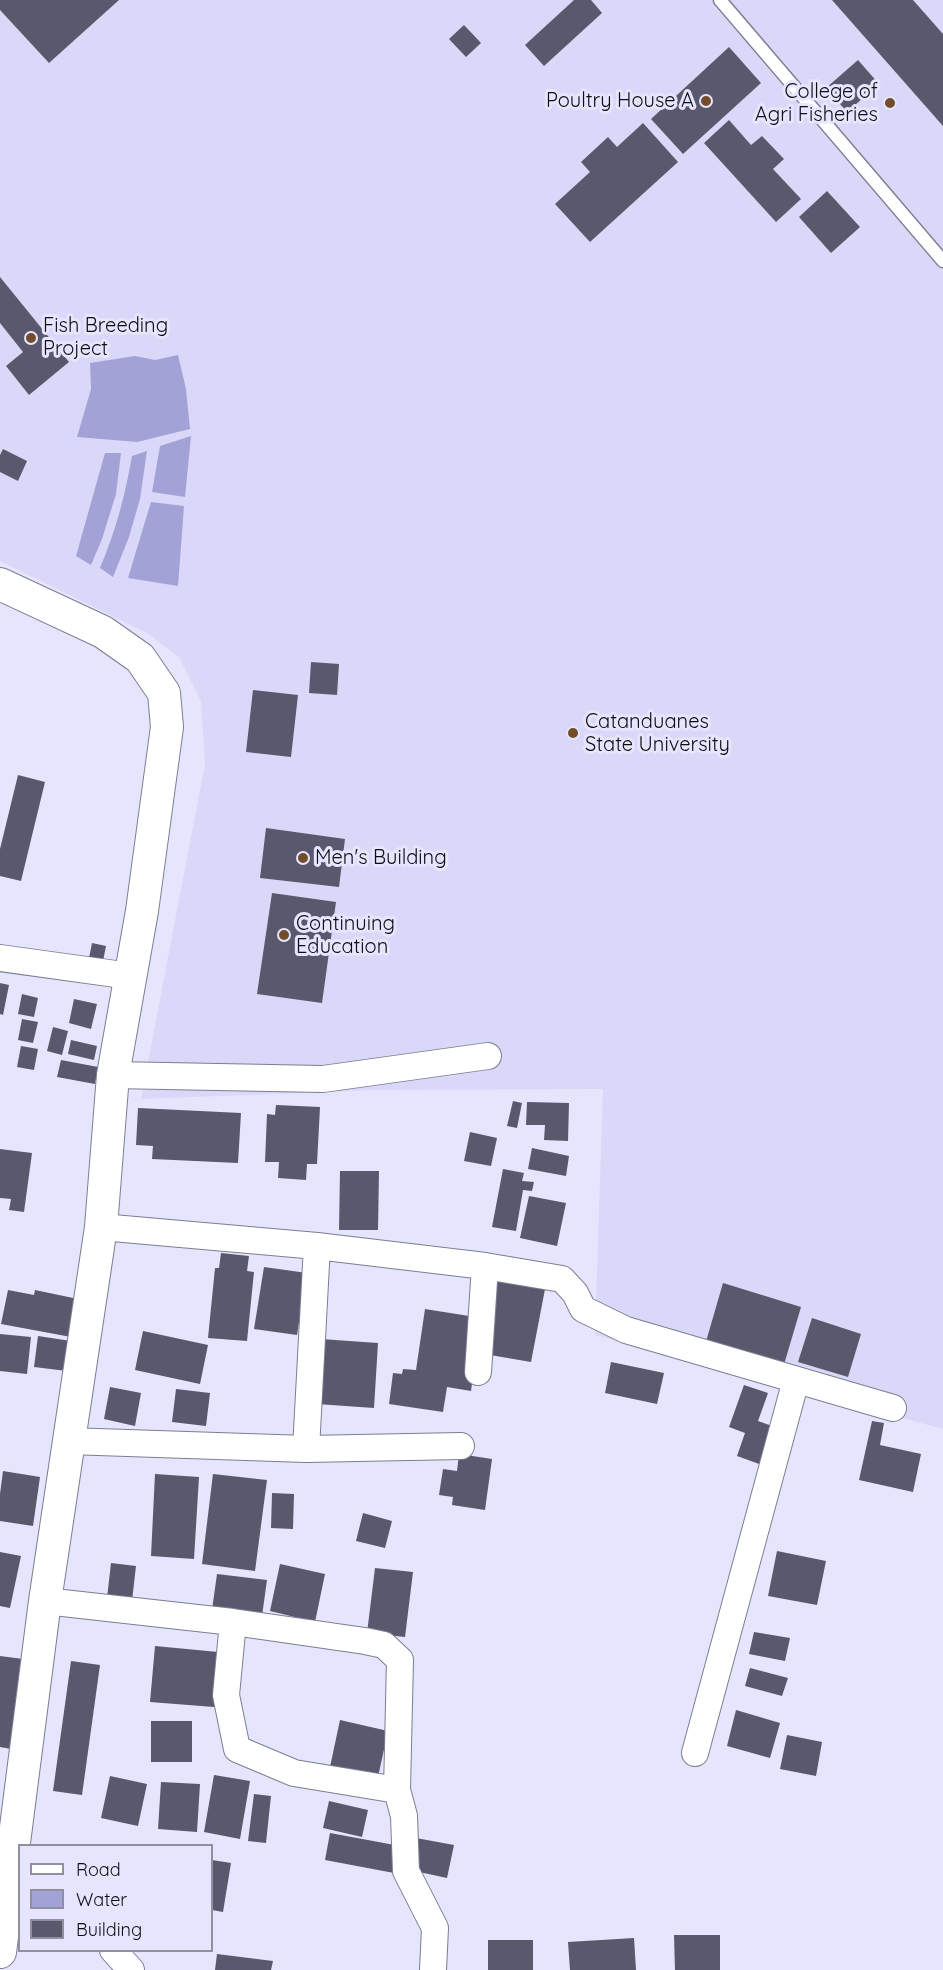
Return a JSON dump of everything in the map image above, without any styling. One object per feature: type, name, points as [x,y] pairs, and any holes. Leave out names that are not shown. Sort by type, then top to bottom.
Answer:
[{"type":"street","points":[[0,584],[103,632],[140,658],[164,693],[167,727],[142,911],[113,1075],[100,1227],[45,1601],[15,1864],[0,1952]]},
{"type":"street","points":[[0,958],[130,976]]},
{"type":"street","points":[[113,1075],[323,1079],[488,1056]]},
{"type":"street","points":[[100,1227],[317,1246],[485,1266],[562,1279],[575,1293],[583,1309],[626,1330],[893,1408]]},
{"type":"street","points":[[306,1449],[317,1246]]},
{"type":"street","points":[[478,1372],[485,1266]]},
{"type":"street","points":[[695,1753],[796,1380]]},
{"type":"street","points":[[68,1441],[306,1449],[461,1446]]},
{"type":"street","points":[[45,1601],[233,1622],[384,1645],[400,1660],[397,1791],[404,1816],[406,1871],[435,1928],[433,1970]]},
{"type":"street","points":[[233,1622],[226,1695],[237,1749],[294,1773],[397,1791]]},
{"type":"street","points":[[115,1952],[131,1970]]},
{"type":"lane","points":[[720,0],[943,261]]},
{"type":"shaded area","name":"Catanduanes State University","points":[[0,0],[943,0],[943,1429],[595,1335],[603,1089],[374,1090],[141,1099],[205,764],[201,701],[179,657],[147,633],[0,561]]},
{"type":"water","points":[[178,355],[186,389],[190,429],[137,442],[77,437],[91,389],[90,363],[135,356],[155,360]]},
{"type":"water","points":[[191,436],[185,497],[152,492],[160,446]]},
{"type":"water","points":[[147,451],[140,499],[129,537],[113,577],[100,568],[119,513],[132,456]]},
{"type":"water","points":[[105,453],[121,453],[116,494],[91,565],[76,556]]},
{"type":"water","points":[[151,502],[184,506],[178,586],[128,578]]},
{"type":"building","points":[[0,0],[119,0],[49,63],[0,10]]},
{"type":"building","points":[[574,0],[591,0],[602,13],[544,66],[525,45]]},
{"type":"building","points":[[832,0],[913,0],[943,34],[943,126]]},
{"type":"building","points":[[464,25],[481,43],[466,57],[449,39]]},
{"type":"building","name":"Poultry House A","points":[[729,47],[761,83],[683,154],[651,119]]},
{"type":"building","points":[[858,60],[879,84],[847,112],[826,88]]},
{"type":"building","points":[[729,120],[751,145],[762,136],[784,159],[773,169],[801,199],[776,222],[704,143]]},
{"type":"building","points":[[643,123],[678,162],[590,242],[555,204],[590,172],[581,162],[608,137],[617,147]]},
{"type":"building","points":[[827,191],[860,227],[831,253],[799,217]]},
{"type":"building","name":"Fish Breeding Project","points":[[0,277],[69,362],[29,395],[6,366],[23,352],[0,323]]},
{"type":"building","points":[[3,449],[27,461],[18,481],[0,472],[0,455]]},
{"type":"building","points":[[311,662],[339,664],[337,695],[309,693]]},
{"type":"building","points":[[253,690],[298,695],[291,757],[246,752]]},
{"type":"building","points":[[18,775],[45,782],[21,881],[0,876],[0,849]]},
{"type":"building","name":"Men's Building","points":[[266,828],[345,839],[339,887],[260,878]]},
{"type":"building","points":[[272,893],[336,902],[322,1003],[257,994]]},
{"type":"building","points":[[92,943],[106,946],[102,966],[88,963]]},
{"type":"building","points":[[0,983],[9,985],[3,1015],[0,1014]]},
{"type":"building","points":[[22,994],[38,998],[34,1017],[18,1014]]},
{"type":"building","points":[[74,999],[97,1004],[91,1029],[69,1023]]},
{"type":"building","points":[[22,1019],[38,1022],[33,1043],[18,1040]]},
{"type":"building","points":[[53,1027],[68,1031],[62,1055],[47,1051]]},
{"type":"building","points":[[71,1040],[97,1046],[94,1060],[68,1054]]},
{"type":"building","points":[[21,1046],[38,1049],[34,1070],[17,1067]]},
{"type":"building","points":[[61,1060],[98,1067],[95,1084],[57,1077]]},
{"type":"building","points":[[513,1101],[522,1103],[517,1128],[507,1126]]},
{"type":"building","points":[[527,1102],[569,1103],[568,1141],[544,1140],[545,1125],[526,1125]]},
{"type":"building","points":[[276,1105],[320,1107],[317,1164],[307,1164],[306,1180],[278,1178],[279,1162],[265,1162],[267,1114],[275,1115]]},
{"type":"building","points":[[138,1108],[241,1113],[238,1163],[152,1159],[153,1146],[136,1145]]},
{"type":"building","points":[[470,1132],[497,1138],[491,1166],[464,1161]]},
{"type":"building","points":[[532,1148],[569,1156],[566,1176],[528,1169]]},
{"type":"building","points":[[0,1149],[32,1153],[24,1212],[9,1210],[11,1199],[0,1198]]},
{"type":"building","points":[[503,1169],[524,1173],[522,1181],[534,1182],[532,1191],[523,1190],[516,1231],[492,1227]]},
{"type":"building","points":[[340,1171],[379,1171],[378,1230],[339,1230]]},
{"type":"building","points":[[529,1196],[566,1203],[557,1246],[520,1238]]},
{"type":"building","points":[[221,1253],[249,1256],[247,1271],[254,1272],[247,1341],[208,1338],[215,1268],[219,1268]]},
{"type":"building","points":[[264,1267],[307,1273],[297,1335],[254,1329]]},
{"type":"building","points":[[498,1275],[546,1284],[531,1362],[490,1355],[487,1337]]},
{"type":"building","points":[[723,1283],[801,1307],[783,1368],[705,1345]]},
{"type":"building","points":[[8,1290],[34,1295],[35,1290],[78,1299],[71,1337],[1,1324]]},
{"type":"building","points":[[425,1309],[469,1316],[468,1324],[480,1325],[471,1391],[447,1387],[443,1412],[389,1404],[393,1373],[402,1374],[403,1369],[416,1370]]},
{"type":"building","points":[[812,1318],[861,1334],[848,1377],[798,1362]]},
{"type":"building","points":[[143,1331],[208,1345],[200,1384],[135,1370]]},
{"type":"building","points":[[0,1334],[31,1337],[27,1374],[0,1371]]},
{"type":"building","points":[[38,1336],[71,1341],[67,1371],[34,1367]]},
{"type":"building","points":[[321,1339],[378,1343],[374,1408],[317,1404]]},
{"type":"building","points":[[611,1362],[664,1373],[657,1404],[605,1393]]},
{"type":"building","points":[[744,1385],[768,1393],[758,1421],[775,1427],[762,1465],[737,1456],[745,1433],[729,1427]]},
{"type":"building","points":[[110,1387],[141,1393],[135,1426],[104,1419]]},
{"type":"building","points":[[176,1389],[210,1393],[206,1426],[172,1422]]},
{"type":"building","points":[[872,1421],[884,1423],[880,1445],[921,1454],[913,1492],[859,1480]]},
{"type":"building","points":[[459,1454],[492,1459],[485,1510],[452,1505],[453,1497],[439,1495],[443,1469],[457,1471]]},
{"type":"building","points":[[3,1471],[40,1477],[33,1526],[0,1521]]},
{"type":"building","points":[[155,1474],[199,1477],[194,1559],[151,1556]]},
{"type":"building","points":[[213,1474],[267,1480],[255,1571],[202,1564]]},
{"type":"building","points":[[272,1493],[294,1494],[293,1529],[271,1528]]},
{"type":"building","points":[[363,1513],[392,1521],[385,1548],[356,1541]]},
{"type":"building","points":[[777,1551],[826,1561],[817,1605],[768,1596]]},
{"type":"building","points":[[0,1552],[21,1556],[10,1608],[0,1606]]},
{"type":"building","points":[[111,1563],[136,1566],[132,1601],[107,1598]]},
{"type":"building","points":[[280,1564],[325,1574],[315,1622],[270,1611]]},
{"type":"building","points":[[375,1568],[413,1572],[405,1637],[367,1633]]},
{"type":"building","points":[[217,1574],[267,1580],[262,1616],[212,1610]]},
{"type":"building","points":[[754,1632],[790,1638],[785,1661],[749,1654]]},
{"type":"building","points":[[155,1646],[218,1652],[214,1707],[150,1702]]},
{"type":"building","points":[[0,1656],[31,1660],[17,1750],[0,1747]]},
{"type":"building","points":[[71,1661],[100,1665],[82,1795],[53,1791]]},
{"type":"building","points":[[750,1668],[788,1678],[782,1696],[745,1686]]},
{"type":"building","points":[[736,1710],[780,1723],[770,1758],[727,1746]]},
{"type":"building","points":[[340,1720],[388,1731],[378,1777],[330,1767]]},
{"type":"building","points":[[151,1721],[192,1721],[192,1762],[151,1762]]},
{"type":"building","points":[[787,1735],[822,1742],[816,1776],[780,1769]]},
{"type":"building","points":[[214,1775],[250,1781],[240,1839],[204,1832]]},
{"type":"building","points":[[110,1776],[147,1784],[138,1826],[101,1818]]},
{"type":"building","points":[[161,1782],[200,1784],[197,1832],[158,1829]]},
{"type":"building","points":[[254,1794],[271,1796],[266,1843],[248,1841]]},
{"type":"building","points":[[329,1801],[368,1810],[362,1837],[323,1828]]},
{"type":"building","points":[[330,1833],[400,1846],[394,1873],[325,1860]]},
{"type":"building","points":[[416,1838],[454,1845],[447,1878],[410,1870]]},
{"type":"building","points":[[213,1860],[231,1863],[223,1912],[213,1910]]},
{"type":"building","points":[[674,1935],[720,1935],[720,1970],[675,1970]]},
{"type":"building","points":[[634,1938],[636,1970],[570,1970],[568,1942]]},
{"type":"building","points":[[488,1940],[533,1940],[533,1970],[488,1970]]},
{"type":"building","points":[[217,1954],[273,1961],[271,1970],[215,1970]]},
{"type":"place","name":"Poultry House A","points":[[706,101]]},
{"type":"place","name":"College of Agri Fisheries","points":[[890,103]]},
{"type":"place","name":"Fish Breeding Project","points":[[31,338]]},
{"type":"place","name":"Catanduanes State University","points":[[573,733]]},
{"type":"place","name":"Men's Building","points":[[303,858]]},
{"type":"place","name":"Continuing Education","points":[[284,935]]}]
